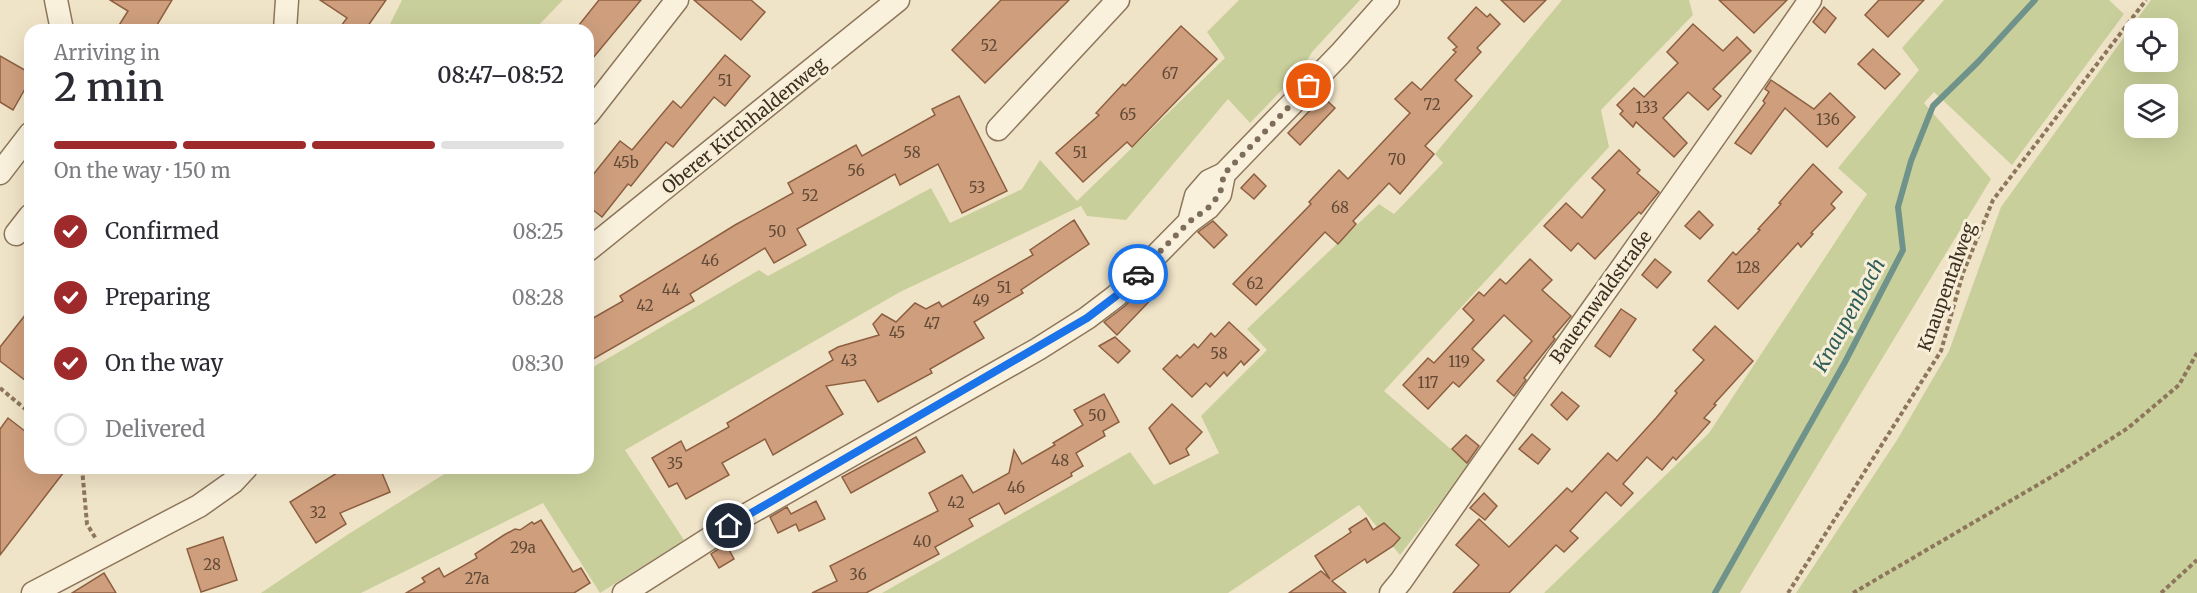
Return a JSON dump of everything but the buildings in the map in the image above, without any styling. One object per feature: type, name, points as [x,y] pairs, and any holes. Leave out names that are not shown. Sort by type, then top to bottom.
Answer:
[{"type":"street","points":[[56,0],[61,24]]},
{"type":"street","points":[[285,24],[287,0]]},
{"type":"street","points":[[594,106],[677,0]]},
{"type":"street","name":"Oberer Kirchhaldenweg","points":[[594,245],[898,0]]},
{"type":"street","points":[[998,129],[1118,0]]},
{"type":"street","points":[[624,593],[748,514],[1038,349],[1087,318],[1116,296],[1189,222],[1196,196],[1209,181],[1224,174],[1325,70],[1388,0]]},
{"type":"street","name":"Bauernwaldstraße","points":[[1391,593],[1714,140],[1810,0]]},
{"type":"street","points":[[0,173],[24,142]]},
{"type":"street","points":[[16,234],[24,224]]},
{"type":"street","points":[[33,593],[199,506],[240,474]]},
{"type":"path","name":"Knaupentalweg","points":[[1788,593],[1941,351],[1963,273],[1994,200],[2146,0]]},
{"type":"path","points":[[1853,593],[2058,473],[2128,428],[2179,385],[2197,353]]},
{"type":"path","points":[[0,388],[24,408]]},
{"type":"path","points":[[83,474],[87,525],[106,554]]},
{"type":"path","points":[[2162,593],[2197,560]]},
{"type":"green space","points":[[402,0],[563,0],[540,24],[390,24]]},
{"type":"green space","points":[[1239,0],[1360,0],[1312,52],[1302,69],[1250,123],[1228,99],[1126,220],[1087,216],[1081,206],[900,292],[625,450],[684,540],[600,593],[543,503],[361,593],[261,593],[347,535],[444,474],[594,474],[594,366],[759,270],[768,276],[931,188],[950,223],[1022,189],[1040,160],[1077,201],[1225,58],[1207,32]]},
{"type":"green space","points":[[1562,0],[1689,0],[1693,15],[1601,110],[1609,147],[1384,391],[1469,465],[1400,555],[1359,505],[1228,593],[882,593],[1130,452],[1154,485],[1219,453],[1201,416],[1267,350],[1247,329],[1379,204],[1394,214],[1443,163],[1435,154]]},
{"type":"green space","points":[[1944,0],[2109,0],[2124,14],[2012,165],[1934,92],[1924,103],[1991,179],[1740,593],[1544,593],[1709,433],[1867,194],[1838,168],[1919,70],[1902,48]]},
{"type":"green space","points":[[2151,0],[2197,0],[2197,593],[1796,593],[1897,440],[1949,351],[2001,207],[2124,37],[2124,72],[2178,72],[2178,18],[2138,18]]},
{"type":"waterway","name":"Knaupenbach","points":[[1715,593],[1845,362],[1903,250],[1898,207],[1911,161],[1933,106],[1978,62],[2035,0]]},
{"type":"way so far","points":[[1138,274],[1189,222],[1208,208],[1220,194],[1224,174],[1309,86]]},
{"type":"route","points":[[729,526],[1038,349],[1087,318],[1116,296],[1138,274]]}]
